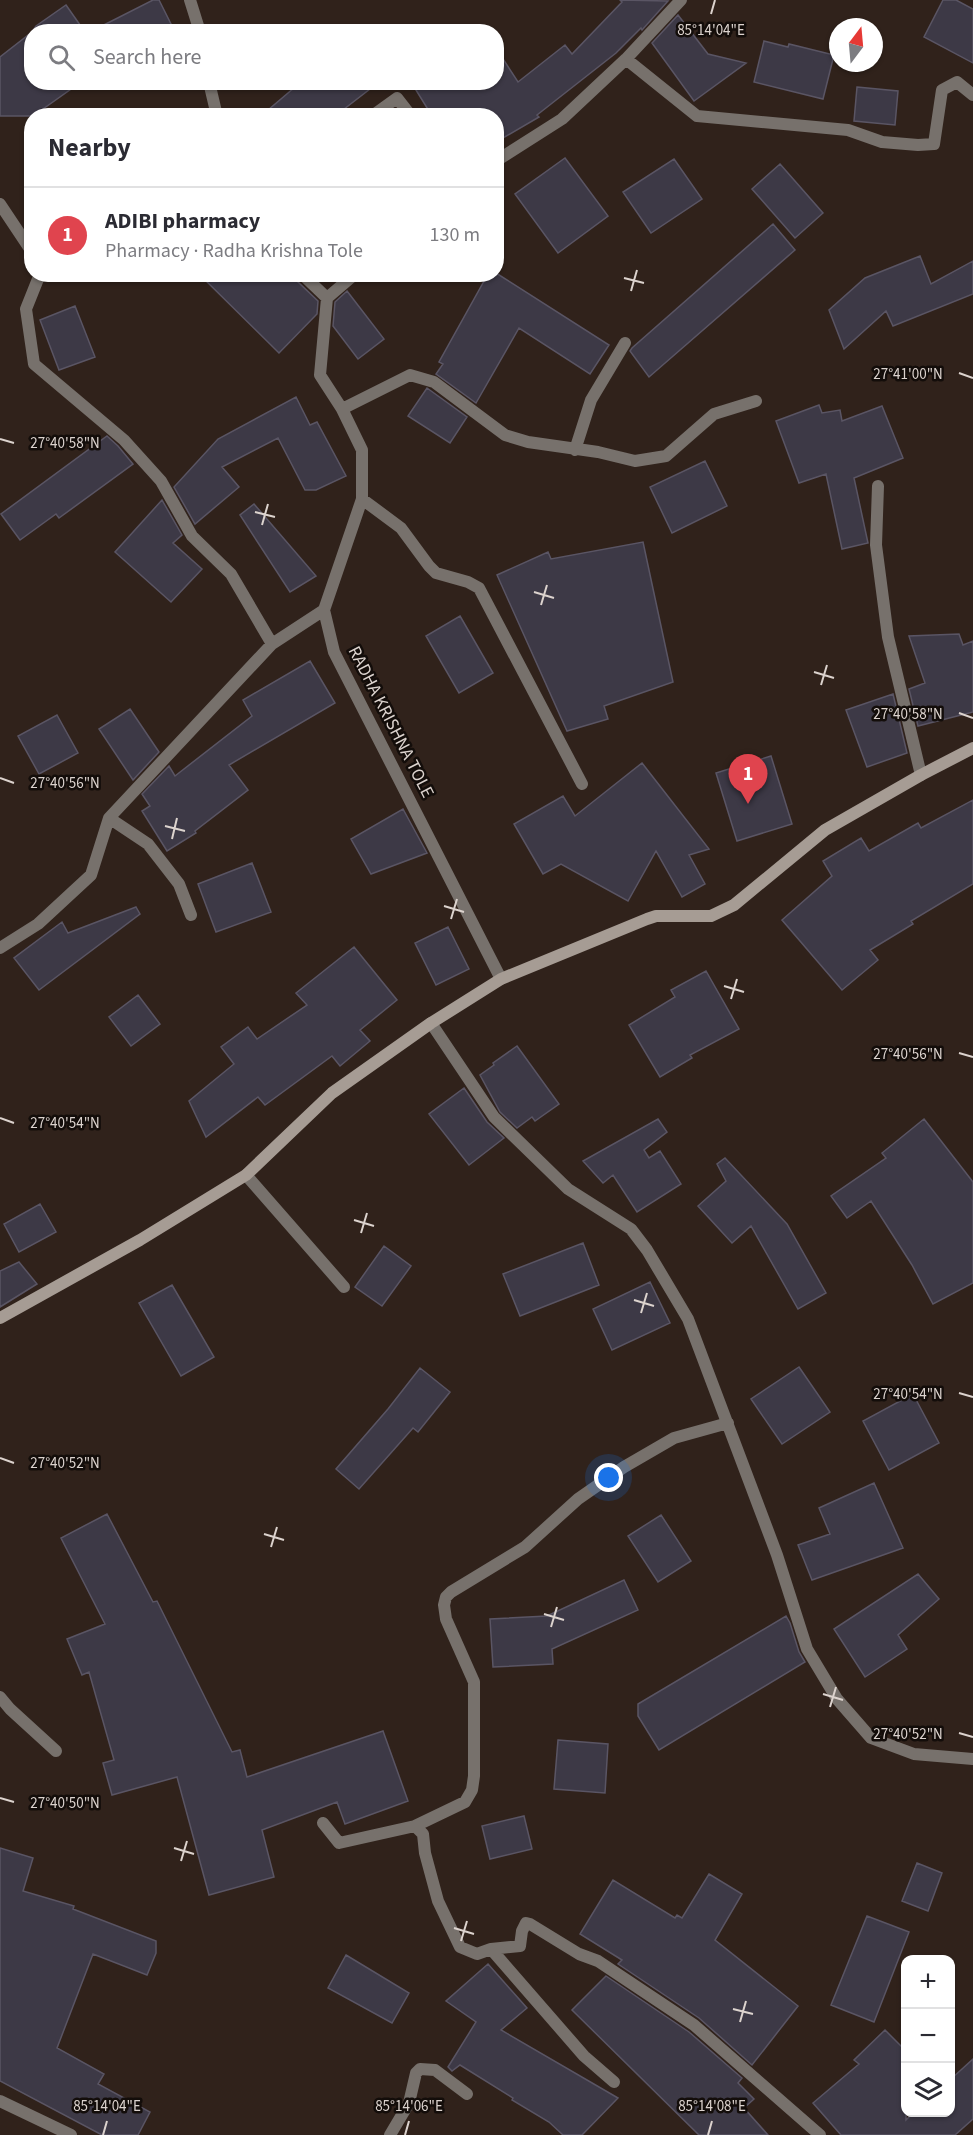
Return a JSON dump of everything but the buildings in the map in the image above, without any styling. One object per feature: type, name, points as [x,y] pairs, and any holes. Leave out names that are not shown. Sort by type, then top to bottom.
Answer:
[{"type":"street","points":[[190,0],[198,24]]},
{"type":"street","points":[[504,156],[562,119],[626,59],[681,0]]},
{"type":"street","points":[[626,59],[697,116],[848,130],[882,142],[934,144],[942,90],[957,82],[973,95]]},
{"type":"street","points":[[211,90],[215,108]]},
{"type":"street","points":[[383,108],[397,98],[405,108]]},
{"type":"street","points":[[0,204],[24,240]]},
{"type":"street","points":[[37,282],[26,309],[34,364],[124,440],[161,482],[192,536],[231,574],[272,644]]},
{"type":"street","points":[[310,282],[327,298]]},
{"type":"street","points":[[0,948],[38,924],[91,875],[109,818],[272,644],[324,610],[362,499],[362,450],[342,409],[320,375],[327,298],[346,282]]},
{"type":"street","points":[[575,450],[591,400],[625,343]]},
{"type":"street","points":[[342,409],[410,375],[434,382],[506,435],[528,442],[598,452],[635,461],[666,456],[714,414],[756,401]]},
{"type":"street","points":[[878,486],[876,545],[888,637],[921,775]]},
{"type":"street","points":[[362,499],[401,528],[436,573],[468,582],[479,588],[582,784]]},
{"type":"street","name":"RADHA KRISHNA TOLE","points":[[324,610],[334,652],[501,979]]},
{"type":"street","points":[[0,1318],[140,1240],[246,1175],[332,1093],[431,1023],[501,979],[656,916],[711,916],[717,914],[734,905],[825,830],[973,748]]},
{"type":"street","points":[[109,818],[148,844],[179,884],[191,915]]},
{"type":"street","points":[[431,1023],[494,1117],[568,1189],[631,1229],[688,1318],[777,1555],[807,1649],[837,1699],[871,1738],[914,1754],[973,1760]]},
{"type":"street","points":[[246,1175],[344,1287]]},
{"type":"street","points":[[323,1823],[339,1843],[415,1826],[465,1802],[472,1790],[474,1776],[474,1682],[446,1620],[444,1605],[446,1597],[525,1547],[578,1499],[624,1467],[674,1438],[728,1423]]},
{"type":"street","points":[[0,1697],[56,1751]]},
{"type":"street","points":[[415,1826],[423,1834],[425,1853],[438,1901],[460,1947],[477,1954],[491,1949],[520,1946],[522,1931],[526,1923],[579,1954],[598,1961],[694,2025],[820,2135]]},
{"type":"street","points":[[491,1949],[584,2056],[614,2082]]},
{"type":"street","points":[[390,2135],[409,2103],[416,2073],[420,2069],[435,2070],[467,2094]]},
{"type":"street","points":[[0,2101],[53,2131],[71,2135]]},
{"type":"place","name":"ADIBI pharmacy","points":[[748,804]]}]
